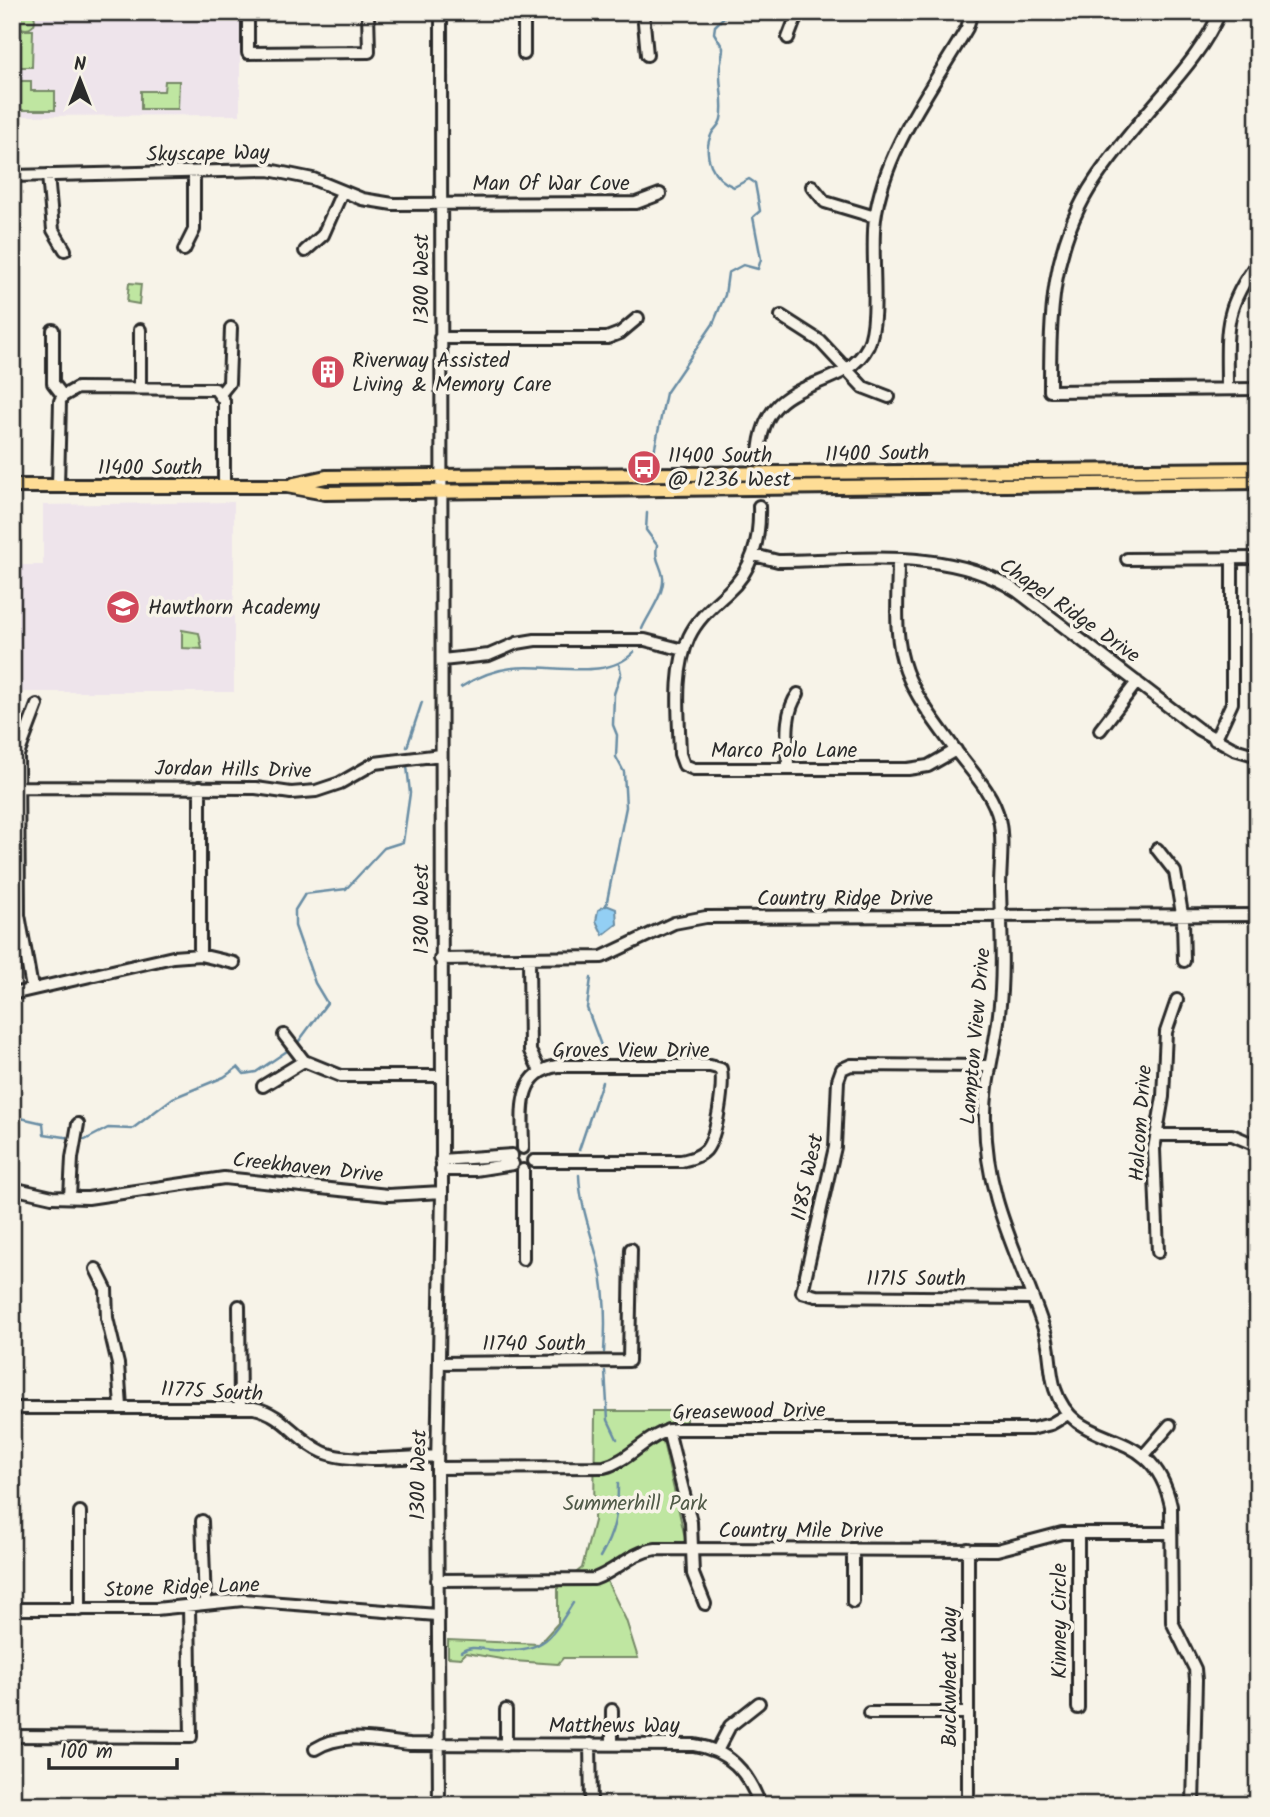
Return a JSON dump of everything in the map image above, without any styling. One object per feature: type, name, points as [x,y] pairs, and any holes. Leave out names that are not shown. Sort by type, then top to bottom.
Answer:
[{"type":"main road","name":"11400 South","points":[[287,486],[326,477],[1258,469]]},
{"type":"main road","name":"11400 South","points":[[12,486],[287,486],[325,493],[1258,482]]},
{"type":"street","points":[[248,12],[248,53],[369,52],[369,12]]},
{"type":"street","name":"1300 West","points":[[439,1805],[437,1462],[442,1192],[441,12]]},
{"type":"street","points":[[524,12],[524,54]]},
{"type":"street","points":[[643,12],[647,55]]},
{"type":"street","points":[[788,38],[798,12]]},
{"type":"street","points":[[759,455],[762,428],[776,406],[845,369],[860,358],[872,333],[875,217],[891,162],[967,28],[972,12]]},
{"type":"street","points":[[1220,12],[1199,50],[1095,180],[1072,223],[1059,259],[1052,297],[1050,391],[1258,389]]},
{"type":"street","name":"Skyscape Way","points":[[12,176],[269,170],[313,179],[342,192],[382,204],[441,203]]},
{"type":"street","points":[[184,250],[194,230],[194,172]]},
{"type":"street","points":[[48,176],[53,230],[65,250]]},
{"type":"street","points":[[812,186],[825,202],[875,217]]},
{"type":"street","points":[[305,251],[323,235],[342,192]]},
{"type":"street","name":"Man Of War Cove","points":[[441,203],[636,203],[660,194]]},
{"type":"street","points":[[1227,389],[1229,313],[1240,286],[1258,262]]},
{"type":"street","points":[[781,316],[820,341],[863,387],[889,397]]},
{"type":"street","points":[[440,338],[607,338],[620,333],[638,318]]},
{"type":"street","points":[[221,393],[229,383],[231,328]]},
{"type":"street","points":[[53,330],[53,383],[63,396]]},
{"type":"street","points":[[141,330],[141,388]]},
{"type":"street","points":[[58,486],[60,401],[63,396],[77,388],[210,388],[221,393],[224,401],[224,486]]},
{"type":"street","name":"Marco Polo Lane","points":[[759,506],[759,531],[754,555],[739,581],[696,624],[684,650],[679,680],[680,754],[684,765],[694,769],[918,768],[956,750]]},
{"type":"street","name":"Chapel Ridge Drive","points":[[754,555],[778,561],[950,562],[986,573],[1017,591],[1215,740],[1258,757]]},
{"type":"street","points":[[1215,740],[1230,714],[1232,703],[1232,558]]},
{"type":"street","points":[[1127,559],[1258,558]]},
{"type":"street","name":"Lampton View Drive","points":[[898,561],[898,630],[906,670],[918,695],[985,790],[999,818],[1001,991],[985,1116],[988,1168],[999,1216],[1046,1336],[1055,1389],[1069,1414],[1087,1430],[1125,1443],[1144,1455],[1158,1471],[1168,1492],[1172,1622],[1195,1669],[1196,1680],[1193,1805]]},
{"type":"street","points":[[442,660],[489,655],[517,643],[535,640],[645,640],[684,650]]},
{"type":"street","points":[[1100,730],[1137,682]]},
{"type":"street","points":[[788,769],[788,715],[791,703],[798,694]]},
{"type":"street","points":[[32,988],[19,915],[18,755],[37,705]]},
{"type":"street","name":"Jordan Hills Drive","points":[[18,787],[256,788],[291,793],[316,791],[340,783],[375,763],[441,755]]},
{"type":"street","points":[[200,788],[200,955]]},
{"type":"street","points":[[1157,849],[1173,867],[1182,915],[1184,961]]},
{"type":"street","name":"Country Ridge Drive","points":[[440,959],[602,957],[631,946],[659,929],[690,919],[1258,915]]},
{"type":"street","points":[[12,994],[154,960],[200,955],[234,963]]},
{"type":"street","points":[[529,959],[530,1051],[540,1071]]},
{"type":"street","name":"Halcom Drive","points":[[1158,1252],[1155,1230],[1156,1135],[1163,1097],[1166,1032],[1177,999]]},
{"type":"street","points":[[284,1034],[301,1056],[341,1076],[440,1076]]},
{"type":"street","points":[[263,1086],[301,1056]]},
{"type":"street","name":"1185 West","points":[[802,1293],[835,1147],[838,1080],[842,1069],[851,1065],[990,1066]]},
{"type":"street","name":"Groves View Drive","points":[[523,1148],[524,1093],[533,1076],[540,1071],[557,1066],[710,1066],[721,1069],[712,1138],[706,1149],[695,1158],[681,1161],[534,1161]]},
{"type":"street","points":[[70,1197],[72,1158],[78,1124]]},
{"type":"street","points":[[1156,1135],[1232,1135],[1258,1146]]},
{"type":"street","points":[[441,1165],[475,1170],[516,1163],[534,1161],[533,1153],[523,1148],[516,1163],[523,1259]]},
{"type":"street","name":"Creekhaven Drive","points":[[12,1188],[88,1198],[224,1178],[387,1195],[442,1192]]},
{"type":"street","name":"11740 South","points":[[439,1363],[629,1362],[631,1249]]},
{"type":"street","points":[[96,1269],[106,1289],[107,1318],[118,1364],[121,1407]]},
{"type":"street","name":"11715 South","points":[[802,1293],[816,1296],[1031,1298]]},
{"type":"street","points":[[239,1306],[240,1407]]},
{"type":"street","name":"11775 South","points":[[12,1408],[240,1407],[277,1415],[312,1446],[334,1456],[437,1462]]},
{"type":"street","name":"Greasewood Drive","points":[[437,1462],[604,1467],[625,1460],[650,1438],[668,1430],[1031,1429],[1051,1424],[1069,1414]]},
{"type":"street","points":[[1144,1455],[1170,1425]]},
{"type":"street","points":[[668,1430],[689,1511],[694,1574],[705,1604]]},
{"type":"street","points":[[80,1512],[80,1609]]},
{"type":"street","points":[[202,1521],[205,1604]]},
{"type":"street","name":"Kinney Circle","points":[[1078,1533],[1078,1708]]},
{"type":"street","name":"Country Mile Drive","points":[[437,1580],[594,1579],[645,1550],[1009,1548],[1052,1534],[1171,1533]]},
{"type":"street","points":[[853,1549],[853,1602]]},
{"type":"street","name":"Buckwheat Way","points":[[968,1549],[968,1805]]},
{"type":"street","name":"Stone Ridge Lane","points":[[12,1609],[189,1606],[243,1600],[437,1615]]},
{"type":"street","points":[[12,1736],[191,1737],[189,1606]]},
{"type":"street","points":[[717,1751],[730,1726],[759,1703]]},
{"type":"street","points":[[506,1710],[506,1745]]},
{"type":"street","points":[[612,1710],[612,1744]]},
{"type":"street","points":[[869,1713],[968,1713]]},
{"type":"street","name":"Matthews Way","points":[[314,1749],[338,1739],[438,1745],[694,1745],[717,1751],[746,1774],[760,1805]]},
{"type":"street","points":[[590,1744],[591,1805]]},
{"type":"shaded area","points":[[12,12],[240,12],[240,115],[12,116]]},
{"type":"shaded area","name":"Hawthorn Academy","points":[[234,502],[234,692],[12,692],[12,565],[43,565],[43,505]]},
{"type":"green space","points":[[26,11],[32,14],[35,20],[32,26],[26,29],[20,26],[17,20],[20,14]]},
{"type":"green space","points":[[19,30],[33,30],[32,67],[19,67]]},
{"type":"green space","points":[[17,81],[31,81],[31,91],[55,91],[55,110],[17,110]]},
{"type":"green space","points":[[165,81],[179,81],[178,109],[141,109],[141,91],[164,91]]},
{"type":"green space","points":[[129,283],[141,284],[139,304],[127,302]]},
{"type":"green space","points":[[182,630],[199,633],[202,649],[182,648]]},
{"type":"green space","name":"Summerhill Park","points":[[595,1411],[686,1411],[686,1421],[663,1442],[686,1542],[659,1543],[639,1548],[623,1559],[607,1581],[626,1620],[638,1658],[563,1658],[558,1664],[513,1661],[466,1653],[461,1658],[448,1657],[448,1640],[539,1644],[558,1623],[558,1587],[582,1568],[594,1521]]},
{"type":"water","points":[[606,905],[616,909],[617,924],[603,935],[596,921],[598,910]]},
{"type":"waterway","points":[[653,457],[666,393],[713,324],[725,295],[728,273],[743,265],[758,269],[761,259],[753,217],[760,211],[755,183],[749,179],[734,187],[720,178],[709,158],[709,141],[720,121],[722,107],[720,67],[723,48],[714,33],[715,26],[729,12]]},
{"type":"waterway","points":[[642,629],[659,597],[663,583],[656,554],[657,545],[646,530],[647,513]]},
{"type":"waterway","points":[[461,687],[499,670],[527,667],[593,669],[622,661],[634,652]]},
{"type":"waterway","points":[[606,906],[626,807],[624,772],[616,757],[617,735],[613,725],[614,694],[621,673],[619,664]]},
{"type":"waterway","points":[[407,747],[422,702]]},
{"type":"waterway","points":[[296,1045],[327,1003],[315,983],[295,926],[295,910],[305,894],[346,889],[384,848],[403,842],[410,793],[407,766]]},
{"type":"waterway","points":[[591,978],[587,1008],[603,1051]]},
{"type":"waterway","points":[[79,1139],[85,1140],[108,1128],[132,1129],[173,1098],[224,1077],[238,1067],[244,1074],[256,1072],[290,1049]]},
{"type":"waterway","points":[[579,1150],[602,1082]]},
{"type":"waterway","points":[[12,1116],[43,1123],[44,1134],[72,1138]]},
{"type":"waterway","points":[[579,1175],[584,1209],[603,1287],[604,1352]]},
{"type":"waterway","points":[[605,1371],[608,1420],[617,1439]]},
{"type":"waterway","points":[[600,1557],[615,1522],[618,1484]]},
{"type":"waterway","points":[[461,1652],[472,1648],[509,1650],[533,1647],[550,1636],[573,1603]]},
{"type":"place","name":"Riverway Assisted Living & Memory Care","points":[[328,372]]},
{"type":"place","name":"11400 South @ 1236 West","points":[[644,467]]},
{"type":"place","name":"Hawthorn Academy","points":[[123,607]]}]
